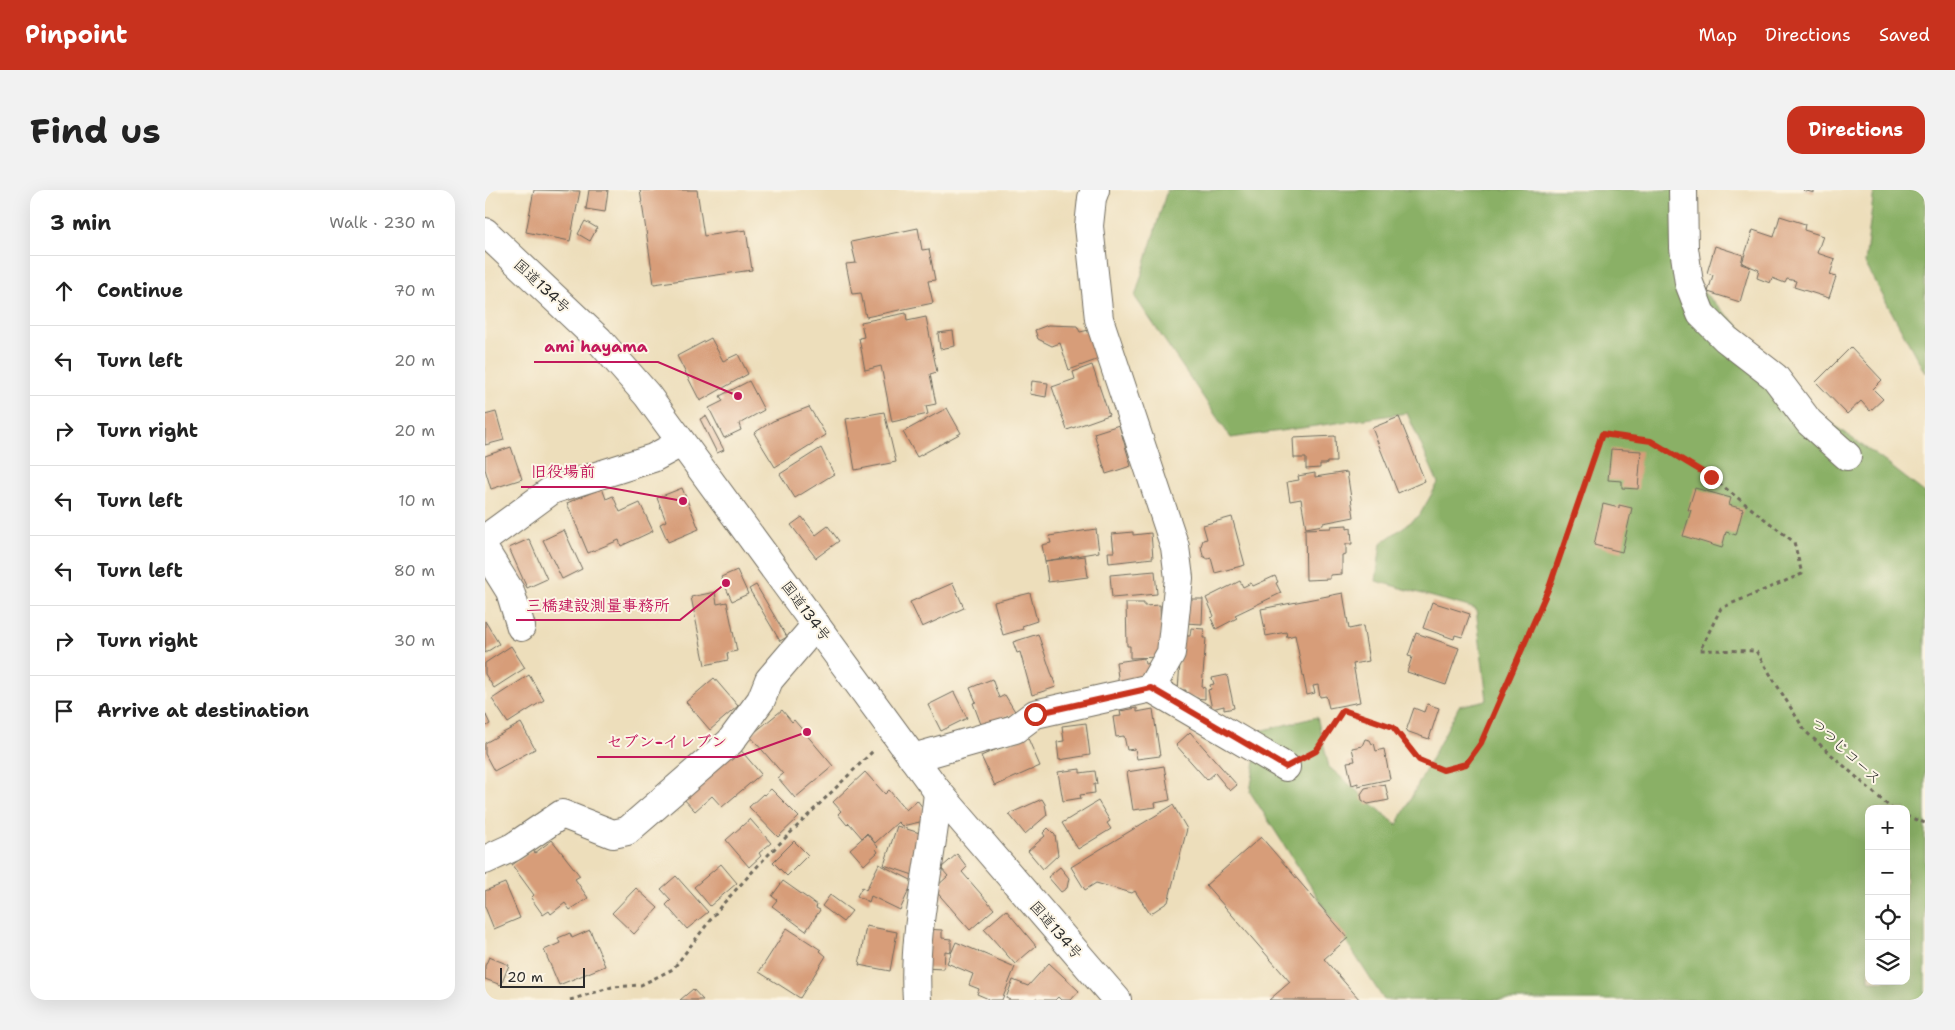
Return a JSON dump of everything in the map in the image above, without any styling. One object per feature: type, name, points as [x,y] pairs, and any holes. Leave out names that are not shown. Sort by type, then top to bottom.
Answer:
[{"type":"main road","points":[[1095,190],[1092,198],[1089,226],[1099,318],[1175,547],[1179,578],[1171,653],[1151,688]]},
{"type":"main road","points":[[1683,190],[1684,248],[1689,283],[1701,314],[1725,339],[1775,378],[1809,422],[1847,456]]},
{"type":"main road","name":"国道134号","points":[[485,232],[599,340],[647,396],[938,792],[1117,1000]]},
{"type":"main road","points":[[485,539],[552,490],[653,458],[681,443]]},
{"type":"main road","points":[[485,551],[510,591],[521,627]]},
{"type":"main road","points":[[485,860],[513,847],[562,814],[613,834],[627,831],[731,742],[761,700],[769,680],[816,625]]},
{"type":"main road","points":[[906,748],[1015,729],[1035,714],[1151,688],[1286,767]]},
{"type":"main road","points":[[917,1000],[915,971],[938,792]]},
{"type":"path","name":"つつじコース","points":[[1286,767],[1316,751],[1343,710],[1393,727],[1419,760],[1443,770],[1466,764],[1481,743],[1550,585],[1602,434],[1651,441],[1711,477],[1794,542],[1802,574],[1721,608],[1700,650],[1756,651],[1805,731],[1888,805]]},
{"type":"path","points":[[570,1000],[612,987],[641,985],[673,969],[721,906],[765,858],[881,744],[906,748]]},
{"type":"path","points":[[1910,817],[1925,823]]},
{"type":"green space","points":[[1167,190],[1674,190],[1701,290],[1740,327],[1804,404],[1925,493],[1925,1000],[1384,1000],[1250,792],[1260,731],[1317,717],[1329,767],[1397,825],[1459,706],[1487,700],[1476,609],[1376,581],[1381,543],[1419,516],[1438,483],[1407,413],[1231,438],[1135,297]]},
{"type":"green space","points":[[1874,190],[1925,190],[1925,373],[1865,263]]},
{"type":"building","points":[[534,190],[580,191],[570,241],[526,232]]},
{"type":"building","points":[[589,190],[608,190],[605,212],[586,209]]},
{"type":"building","points":[[640,190],[697,190],[704,236],[746,230],[752,270],[654,284]]},
{"type":"building","points":[[1803,190],[1814,190],[1814,193]]},
{"type":"building","points":[[1780,216],[1805,224],[1804,230],[1823,236],[1817,253],[1835,259],[1830,275],[1836,277],[1829,298],[1794,287],[1796,281],[1787,279],[1785,283],[1772,278],[1770,283],[1757,278],[1759,270],[1742,263],[1753,230],[1774,237]]},
{"type":"building","points":[[585,221],[597,228],[590,241],[578,234]]},
{"type":"building","points":[[918,228],[922,250],[929,249],[935,280],[928,281],[933,303],[866,317],[861,293],[852,294],[846,264],[856,263],[851,242]]},
{"type":"building","points":[[1715,246],[1743,255],[1741,264],[1750,267],[1740,302],[1708,292],[1713,275],[1707,273]]},
{"type":"building","points":[[906,313],[907,321],[926,317],[937,372],[930,374],[936,404],[926,406],[928,414],[892,422],[881,366],[865,370],[859,338],[864,337],[861,322]]},
{"type":"building","points":[[1048,325],[1077,326],[1080,332],[1089,330],[1099,359],[1069,370],[1060,343],[1052,346],[1038,339],[1035,330]]},
{"type":"building","points":[[953,331],[955,346],[940,349],[938,333]]},
{"type":"building","points":[[711,338],[723,361],[738,354],[748,374],[700,401],[677,356]]},
{"type":"building","points":[[1851,347],[1882,380],[1873,389],[1883,399],[1870,411],[1861,401],[1847,414],[1816,382]]},
{"type":"building","points":[[1092,365],[1109,415],[1067,430],[1052,387],[1075,379],[1073,372]]},
{"type":"building","points":[[749,381],[764,410],[739,424],[741,430],[724,438],[709,408],[723,401],[720,396]]},
{"type":"building","points":[[1032,381],[1048,383],[1046,397],[1030,394]]},
{"type":"building","points":[[809,407],[826,435],[775,467],[754,433],[773,421]]},
{"type":"building","points":[[947,408],[961,433],[917,457],[903,432]]},
{"type":"building","points":[[496,412],[504,440],[485,445],[485,415]]},
{"type":"building","points":[[884,412],[896,462],[855,470],[846,419]]},
{"type":"building","points":[[706,416],[724,450],[717,453],[700,419]]},
{"type":"building","points":[[1399,417],[1425,481],[1398,493],[1372,428]]},
{"type":"building","points":[[1119,425],[1131,466],[1106,474],[1094,433]]},
{"type":"building","points":[[1335,436],[1336,462],[1320,464],[1320,468],[1306,469],[1306,458],[1294,458],[1293,438]]},
{"type":"building","points":[[511,447],[522,479],[491,489],[485,469],[485,456]]},
{"type":"building","points":[[821,448],[834,474],[795,498],[780,474]]},
{"type":"building","points":[[1611,449],[1641,451],[1638,489],[1622,488],[1622,481],[1608,480]]},
{"type":"building","points":[[1347,472],[1354,517],[1306,528],[1301,499],[1290,501],[1287,482],[1299,480],[1298,476],[1315,473],[1315,477]]},
{"type":"building","points":[[602,488],[606,499],[613,496],[620,512],[640,503],[653,531],[621,546],[619,540],[588,553],[567,503]]},
{"type":"building","points":[[682,488],[699,529],[668,542],[660,524],[666,521],[657,498]]},
{"type":"building","points":[[1695,488],[1731,498],[1729,505],[1743,509],[1736,535],[1726,532],[1722,548],[1683,536]]},
{"type":"building","points":[[1603,504],[1619,508],[1619,505],[1632,508],[1622,552],[1594,545]]},
{"type":"building","points":[[802,517],[816,535],[828,526],[839,541],[816,558],[791,525]]},
{"type":"building","points":[[1232,517],[1245,565],[1215,573],[1211,558],[1208,559],[1203,556],[1201,546],[1203,540],[1207,539],[1203,525]]},
{"type":"building","points":[[1347,525],[1347,529],[1351,528],[1352,544],[1346,544],[1346,554],[1342,555],[1342,574],[1330,575],[1330,579],[1306,580],[1305,529]]},
{"type":"building","points":[[1096,529],[1099,552],[1045,561],[1042,545],[1051,543],[1049,536]]},
{"type":"building","points":[[564,530],[582,569],[562,579],[543,540]]},
{"type":"building","points":[[1133,532],[1133,535],[1151,533],[1153,558],[1109,563],[1108,552],[1114,552],[1112,534]]},
{"type":"building","points":[[529,539],[547,579],[527,588],[509,548]]},
{"type":"building","points":[[1085,556],[1088,577],[1048,582],[1045,561]]},
{"type":"building","points":[[737,570],[748,594],[732,601],[721,577]]},
{"type":"building","points":[[1155,571],[1157,594],[1112,598],[1110,575]]},
{"type":"building","points":[[1275,576],[1281,593],[1235,615],[1237,618],[1216,629],[1211,618],[1214,616],[1206,598],[1240,581],[1243,587],[1251,583],[1253,586]]},
{"type":"building","points":[[953,583],[964,608],[922,627],[910,602]]},
{"type":"building","points":[[756,585],[787,637],[780,641],[749,589]]},
{"type":"building","points":[[715,592],[717,604],[727,602],[737,651],[727,653],[728,660],[705,665],[691,597]]},
{"type":"building","points":[[1030,593],[1037,621],[1022,626],[1023,629],[1003,635],[994,602]]},
{"type":"building","points":[[1343,593],[1349,629],[1363,626],[1369,661],[1353,664],[1360,702],[1329,708],[1326,696],[1320,697],[1318,685],[1313,686],[1315,693],[1307,695],[1295,635],[1287,637],[1286,632],[1266,636],[1261,609]]},
{"type":"building","points":[[1186,599],[1203,599],[1202,624],[1185,623]]},
{"type":"building","points":[[1432,602],[1470,614],[1462,637],[1455,635],[1454,639],[1423,628]]},
{"type":"building","points":[[1126,603],[1144,603],[1144,606],[1160,605],[1162,657],[1130,658],[1130,646],[1127,646]]},
{"type":"building","points":[[485,621],[499,644],[485,653]]},
{"type":"building","points":[[1191,628],[1204,629],[1203,638],[1206,638],[1202,687],[1205,688],[1205,699],[1185,697],[1186,690],[1178,690],[1182,636],[1190,636]]},
{"type":"building","points":[[1416,633],[1459,648],[1446,685],[1407,672],[1412,657],[1408,656]]},
{"type":"building","points":[[1038,634],[1056,687],[1032,695],[1020,652],[1017,653],[1013,642]]},
{"type":"building","points":[[511,646],[525,668],[494,688],[485,674],[485,663]]},
{"type":"building","points":[[1144,658],[1145,664],[1151,663],[1147,678],[1119,685],[1116,662]]},
{"type":"building","points":[[529,675],[544,700],[508,723],[492,699]]},
{"type":"building","points":[[1227,675],[1234,708],[1224,710],[1224,706],[1212,709],[1208,690],[1211,689],[1210,685],[1214,684],[1212,678]]},
{"type":"building","points":[[714,678],[738,706],[710,730],[686,702]]},
{"type":"building","points":[[992,679],[999,698],[1005,695],[1016,713],[1004,717],[1006,721],[982,727],[973,703],[976,702],[970,688]]},
{"type":"building","points":[[954,692],[967,718],[941,731],[928,705]]},
{"type":"building","points":[[1427,704],[1439,708],[1429,739],[1406,731],[1414,708],[1424,712]]},
{"type":"building","points":[[1137,708],[1137,712],[1153,709],[1160,756],[1137,759],[1135,749],[1127,750],[1124,736],[1116,737],[1113,717],[1121,716],[1120,711]]},
{"type":"building","points":[[782,710],[792,722],[794,720],[833,766],[795,798],[778,778],[783,774],[750,736]]},
{"type":"building","points":[[485,713],[490,724],[485,727]]},
{"type":"building","points":[[521,723],[535,749],[494,771],[485,754],[485,743]]},
{"type":"building","points":[[1086,723],[1090,755],[1059,760],[1057,742],[1064,741],[1062,726]]},
{"type":"building","points":[[1190,732],[1237,785],[1230,791],[1215,773],[1207,780],[1176,745]]},
{"type":"building","points":[[1027,736],[1040,766],[995,786],[981,756]]},
{"type":"building","points":[[1365,739],[1370,740],[1372,744],[1374,743],[1376,751],[1384,749],[1390,779],[1358,786],[1358,783],[1352,785],[1347,762],[1355,761],[1352,748],[1362,746]]},
{"type":"building","points":[[739,748],[761,774],[722,807],[712,796],[695,811],[682,797]]},
{"type":"building","points":[[1164,766],[1170,800],[1155,803],[1156,807],[1133,810],[1127,772]]},
{"type":"building","points":[[1080,769],[1080,773],[1095,771],[1097,784],[1094,784],[1095,793],[1080,795],[1081,798],[1063,801],[1058,772]]},
{"type":"building","points":[[865,772],[885,794],[889,790],[906,810],[917,800],[923,808],[924,821],[902,826],[898,822],[875,843],[867,833],[862,838],[838,814],[841,811],[833,802]]},
{"type":"building","points":[[1385,784],[1389,800],[1368,804],[1362,800],[1361,794],[1365,788]]},
{"type":"building","points":[[771,789],[799,817],[778,837],[749,807]]},
{"type":"building","points":[[1042,799],[1047,815],[1025,834],[1009,814]]},
{"type":"building","points":[[1098,801],[1110,821],[1107,823],[1111,829],[1078,849],[1062,823]]},
{"type":"building","points":[[1173,805],[1187,829],[1168,902],[1150,914],[1135,891],[1132,893],[1096,883],[1085,890],[1071,867]]},
{"type":"building","points":[[750,819],[771,843],[759,853],[761,856],[749,867],[726,840]]},
{"type":"building","points":[[897,826],[923,834],[913,875],[884,865]]},
{"type":"building","points":[[1048,828],[1055,835],[1058,855],[1043,869],[1028,851],[1045,836],[1043,833]]},
{"type":"building","points":[[867,834],[878,847],[876,849],[878,852],[864,865],[850,849]]},
{"type":"building","points":[[1261,837],[1348,938],[1324,959],[1360,1000],[1269,1000],[1290,982],[1206,885]]},
{"type":"building","points":[[552,840],[580,876],[575,879],[588,898],[570,910],[565,903],[551,914],[549,911],[543,915],[531,898],[534,895],[512,865],[533,850],[535,853]]},
{"type":"building","points":[[794,841],[808,855],[787,876],[773,862]]},
{"type":"building","points":[[957,854],[967,867],[962,872],[994,909],[970,930],[934,889],[948,876],[941,868]]},
{"type":"building","points":[[721,864],[737,883],[710,906],[694,887]]},
{"type":"building","points":[[879,864],[913,881],[900,910],[871,896],[869,902],[857,896],[862,887],[866,890]]},
{"type":"building","points":[[1060,867],[1069,878],[1067,888],[1061,892],[1048,877]]},
{"type":"building","points":[[676,876],[708,912],[687,929],[666,905],[671,900],[661,889]]},
{"type":"building","points":[[783,881],[817,905],[816,908],[820,910],[806,931],[772,906],[777,900],[772,896]]},
{"type":"building","points":[[505,883],[520,918],[494,929],[485,907],[485,891]]},
{"type":"building","points":[[636,888],[658,908],[634,934],[612,913]]},
{"type":"building","points":[[830,895],[852,911],[843,922],[822,906]]},
{"type":"building","points":[[1006,910],[1036,946],[1015,964],[984,929]]},
{"type":"building","points":[[866,926],[897,932],[890,971],[859,965]]},
{"type":"building","points":[[787,928],[821,950],[826,956],[800,998],[759,972]]},
{"type":"building","points":[[924,929],[942,930],[942,938],[951,939],[951,952],[945,951],[944,969],[922,968]]},
{"type":"building","points":[[590,930],[605,966],[559,985],[544,950],[560,943],[558,938],[570,933],[572,938]]},
{"type":"building","points":[[956,942],[1015,967],[1002,1000],[991,1000],[977,994],[979,989],[969,985],[973,974],[947,963]]},
{"type":"building","points":[[489,957],[509,965],[501,985],[485,979],[485,966]]},
{"type":"building","points":[[1049,963],[1079,991],[1071,1000],[1061,1000],[1058,997],[1055,1000],[1039,1000],[1036,998],[1035,1000],[1010,1000],[1006,998],[1013,980],[1028,986]]},
{"type":"building","points":[[693,989],[703,1000],[680,1000]]},
{"type":"place","name":"ami hayama","points":[[738,396]]},
{"type":"place","name":"旧役場前","points":[[683,501]]},
{"type":"place","name":"三橋建設測量事務所","points":[[726,583]]},
{"type":"place","name":"セブン-イレブン","points":[[807,732]]},
{"type":"route","points":[[1035,714],[1151,688],[1286,767],[1316,751],[1343,710],[1393,727],[1419,760],[1443,770],[1466,764],[1481,743],[1550,585],[1602,434],[1651,441],[1711,477]]}]
